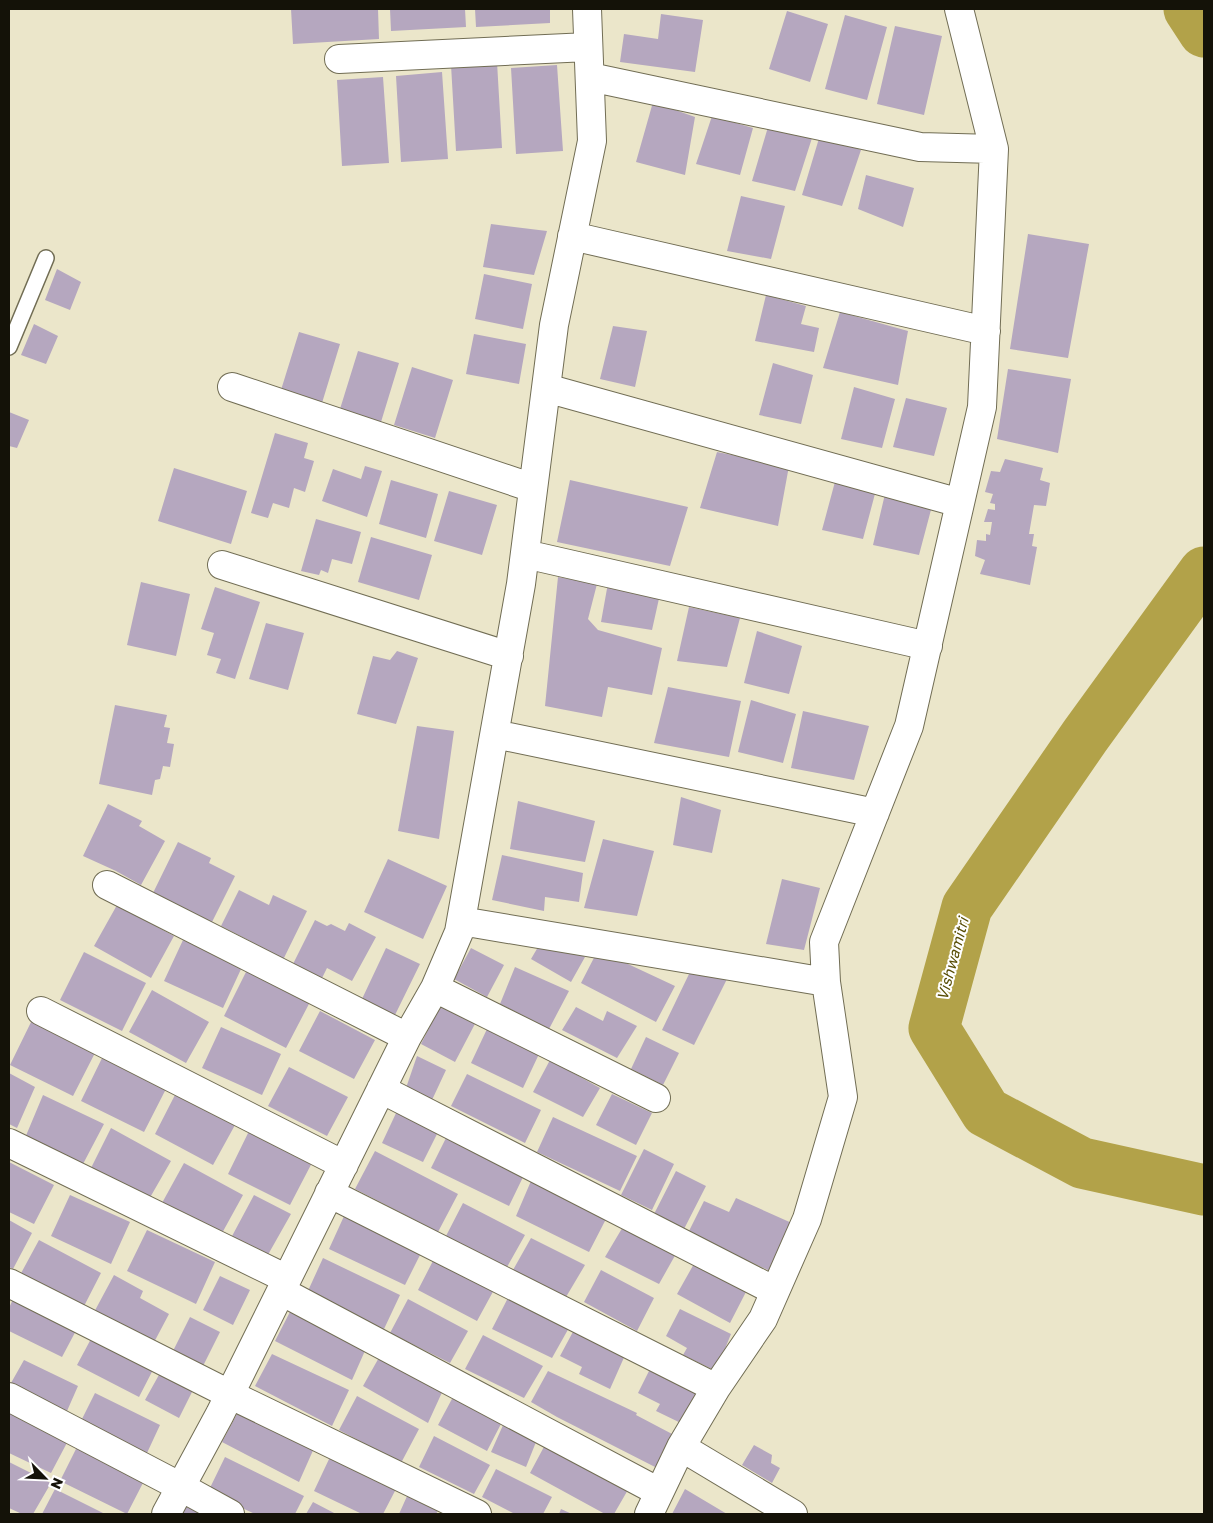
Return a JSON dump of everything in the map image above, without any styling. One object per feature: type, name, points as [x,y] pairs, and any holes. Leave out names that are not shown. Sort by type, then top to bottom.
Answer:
[{"type":"street","points":[[166,1514],[230,1394],[407,1037],[434,988],[459,932],[509,656],[525,554],[554,325],[592,141],[587,9]]},
{"type":"street","points":[[9,1143],[284,1285],[654,1503],[682,1447],[716,1388],[763,1318],[807,1219],[843,1097],[826,982],[824,942],[909,726],[982,407],[994,148],[959,9]]},
{"type":"street","points":[[339,59],[588,47]]},
{"type":"street","points":[[590,77],[920,147],[994,148]]},
{"type":"street","points":[[572,236],[986,331]]},
{"type":"street","points":[[232,387],[533,488]]},
{"type":"street","points":[[546,388],[960,503]]},
{"type":"street","points":[[525,554],[928,646]]},
{"type":"street","points":[[222,565],[509,656]]},
{"type":"street","points":[[495,734],[875,813]]},
{"type":"street","points":[[107,885],[407,1037]]},
{"type":"street","points":[[461,921],[826,982]]},
{"type":"street","points":[[434,988],[656,1098]]},
{"type":"street","points":[[42,1012],[344,1165]]},
{"type":"street","points":[[381,1089],[775,1291]]},
{"type":"street","points":[[329,1193],[716,1388]]},
{"type":"street","points":[[9,1283],[230,1394],[477,1514]]},
{"type":"street","points":[[9,1397],[230,1514]]},
{"type":"street","points":[[682,1447],[788,1513]]},
{"type":"lane","points":[[9,347],[46,258]]},
{"type":"building","points":[[291,9],[378,9],[379,39],[293,44]]},
{"type":"building","points":[[390,9],[465,9],[466,27],[391,31]]},
{"type":"building","points":[[475,9],[550,9],[550,23],[476,27]]},
{"type":"building","points":[[787,11],[828,24],[810,82],[769,69]]},
{"type":"building","points":[[661,14],[703,20],[695,72],[620,62],[624,34],[658,39]]},
{"type":"building","points":[[845,15],[887,27],[867,100],[825,89]]},
{"type":"building","points":[[895,26],[942,36],[924,115],[877,104]]},
{"type":"building","points":[[497,62],[502,148],[456,151],[451,65]]},
{"type":"building","points":[[557,65],[563,151],[516,154],[511,68]]},
{"type":"building","points":[[442,72],[448,159],[401,162],[396,76]]},
{"type":"building","points":[[383,77],[389,163],[342,166],[337,80]]},
{"type":"building","points":[[653,102],[695,117],[685,175],[636,162]]},
{"type":"building","points":[[712,116],[753,128],[740,175],[696,164]]},
{"type":"building","points":[[768,127],[812,138],[795,191],[752,181]]},
{"type":"building","points":[[820,135],[861,150],[842,206],[802,195]]},
{"type":"building","points":[[866,175],[914,188],[903,227],[858,209]]},
{"type":"building","points":[[741,196],[785,206],[771,259],[727,251]]},
{"type":"building","points":[[491,224],[547,231],[534,275],[483,267]]},
{"type":"building","points":[[1028,234],[1089,244],[1068,358],[1010,349]]},
{"type":"building","points":[[57,269],[81,282],[70,310],[45,300]]},
{"type":"building","points":[[484,274],[532,284],[523,329],[475,319]]},
{"type":"building","points":[[766,295],[806,306],[801,324],[819,328],[814,352],[755,341]]},
{"type":"building","points":[[840,312],[908,331],[898,385],[823,368]]},
{"type":"building","points":[[34,324],[58,336],[46,364],[21,355]]},
{"type":"building","points":[[613,326],[647,331],[635,387],[600,379]]},
{"type":"building","points":[[299,332],[340,344],[322,403],[281,390]]},
{"type":"building","points":[[474,334],[526,344],[519,384],[466,374]]},
{"type":"building","points":[[358,351],[399,363],[381,422],[340,409]]},
{"type":"building","points":[[773,363],[813,375],[801,424],[759,415]]},
{"type":"building","points":[[412,367],[453,380],[435,438],[394,425]]},
{"type":"building","points":[[1008,369],[1071,379],[1058,453],[997,439]]},
{"type":"building","points":[[854,387],[895,399],[882,448],[841,439]]},
{"type":"building","points":[[906,398],[947,408],[934,456],[893,447]]},
{"type":"building","points":[[9,412],[29,420],[17,448],[9,446]]},
{"type":"building","points":[[275,433],[308,443],[304,458],[314,461],[305,492],[294,488],[289,508],[273,503],[268,518],[251,513]]},
{"type":"building","points":[[717,452],[789,466],[778,526],[700,508]]},
{"type":"building","points":[[1005,459],[1043,468],[1040,480],[1050,483],[1046,506],[1034,505],[1029,534],[1034,534],[1032,546],[1037,547],[1030,585],[980,574],[985,560],[975,556],[977,540],[986,541],[986,534],[990,535],[992,522],[984,522],[988,509],[995,510],[995,504],[990,503],[993,494],[985,492],[991,471],[1000,472]]},
{"type":"building","points":[[365,466],[382,471],[367,517],[322,501],[333,469],[361,479]]},
{"type":"building","points":[[174,468],[247,491],[231,544],[158,521]]},
{"type":"building","points":[[836,478],[876,490],[863,539],[822,530]]},
{"type":"building","points":[[391,480],[438,494],[426,538],[379,524]]},
{"type":"building","points":[[570,480],[688,507],[670,566],[557,542]]},
{"type":"building","points":[[449,491],[497,505],[482,555],[434,541]]},
{"type":"building","points":[[885,494],[932,506],[919,555],[873,545]]},
{"type":"building","points":[[316,519],[361,532],[352,564],[332,559],[328,573],[321,570],[319,575],[301,571]]},
{"type":"building","points":[[371,537],[432,555],[419,600],[358,582]]},
{"type":"building","points":[[558,577],[597,584],[588,619],[598,630],[662,648],[652,695],[608,687],[602,717],[545,706]]},
{"type":"building","points":[[141,582],[190,594],[176,656],[127,645]]},
{"type":"building","points":[[608,583],[660,594],[652,630],[601,622]]},
{"type":"building","points":[[215,587],[260,602],[235,679],[216,673],[221,659],[207,655],[214,633],[201,629]]},
{"type":"building","points":[[689,607],[740,618],[727,667],[677,661]]},
{"type":"building","points":[[266,623],[304,633],[288,690],[249,679]]},
{"type":"building","points":[[757,631],[802,646],[789,694],[744,683]]},
{"type":"building","points":[[397,651],[418,658],[396,724],[357,714],[373,656],[390,660]]},
{"type":"building","points":[[668,687],[741,701],[729,757],[654,743]]},
{"type":"building","points":[[751,700],[796,714],[783,763],[738,752]]},
{"type":"building","points":[[115,705],[167,715],[164,727],[170,728],[167,743],[174,744],[170,767],[163,766],[160,779],[155,780],[152,795],[99,784]]},
{"type":"building","points":[[803,711],[869,726],[854,780],[791,768]]},
{"type":"building","points":[[417,726],[454,731],[439,839],[398,831]]},
{"type":"building","points":[[681,797],[721,810],[712,853],[673,845]]},
{"type":"building","points":[[518,801],[595,821],[585,862],[510,849]]},
{"type":"building","points":[[108,804],[142,821],[139,826],[165,841],[141,885],[83,856]]},
{"type":"building","points":[[603,839],[654,851],[637,916],[584,908]]},
{"type":"building","points":[[178,842],[211,858],[209,863],[235,876],[212,922],[153,893]]},
{"type":"building","points":[[502,855],[583,873],[579,902],[545,897],[544,911],[492,900]]},
{"type":"building","points":[[388,859],[447,886],[423,939],[364,912]]},
{"type":"building","points":[[782,879],[820,888],[804,950],[766,944]]},
{"type":"building","points":[[239,890],[269,905],[273,895],[307,911],[282,962],[248,946],[250,941],[221,926]]},
{"type":"building","points":[[117,905],[174,936],[151,978],[94,946]]},
{"type":"building","points":[[315,920],[327,926],[331,924],[345,931],[349,923],[376,937],[352,981],[327,968],[322,978],[293,964]]},
{"type":"building","points":[[553,939],[585,957],[571,982],[531,959],[541,942]]},
{"type":"building","points":[[183,940],[242,967],[223,1008],[164,981]]},
{"type":"building","points":[[386,948],[420,964],[395,1015],[362,999]]},
{"type":"building","points":[[471,948],[504,965],[487,997],[454,979]]},
{"type":"building","points":[[598,950],[675,986],[656,1022],[581,983]]},
{"type":"building","points":[[84,952],[146,983],[122,1031],[60,1000]]},
{"type":"building","points":[[515,967],[569,991],[549,1029],[500,1004]]},
{"type":"building","points":[[248,968],[311,1000],[286,1048],[224,1016]]},
{"type":"building","points":[[690,972],[727,979],[694,1045],[662,1030]]},
{"type":"building","points":[[152,990],[209,1022],[186,1063],[129,1032]]},
{"type":"building","points":[[442,1002],[477,1020],[455,1062],[421,1044]]},
{"type":"building","points":[[576,1007],[603,1021],[607,1011],[637,1026],[617,1058],[562,1030]]},
{"type":"building","points":[[320,1011],[375,1040],[354,1079],[299,1051]]},
{"type":"building","points":[[34,1016],[97,1049],[73,1096],[10,1065]]},
{"type":"building","points":[[221,1027],[281,1054],[262,1095],[202,1068]]},
{"type":"building","points":[[487,1029],[539,1054],[523,1088],[471,1063]]},
{"type":"building","points":[[646,1037],[679,1053],[663,1085],[631,1069]]},
{"type":"building","points":[[105,1052],[168,1085],[144,1132],[81,1101]]},
{"type":"building","points":[[417,1056],[446,1070],[432,1100],[406,1088]]},
{"type":"building","points":[[550,1060],[600,1088],[583,1117],[533,1092]]},
{"type":"building","points":[[289,1067],[348,1097],[327,1136],[268,1106]]},
{"type":"building","points":[[9,1073],[35,1087],[17,1128],[9,1124]]},
{"type":"building","points":[[467,1074],[541,1110],[525,1143],[451,1106]]},
{"type":"building","points":[[176,1093],[235,1125],[213,1165],[155,1134]]},
{"type":"building","points":[[612,1094],[652,1113],[636,1145],[596,1125]]},
{"type":"building","points":[[43,1095],[104,1124],[83,1164],[25,1138]]},
{"type":"building","points":[[397,1111],[438,1132],[423,1162],[382,1143]]},
{"type":"building","points":[[553,1117],[637,1156],[620,1191],[537,1152]]},
{"type":"building","points":[[252,1125],[315,1157],[290,1205],[228,1174]]},
{"type":"building","points":[[111,1128],[171,1161],[148,1201],[91,1168]]},
{"type":"building","points":[[447,1136],[524,1175],[509,1206],[431,1168]]},
{"type":"building","points":[[644,1149],[674,1164],[652,1210],[621,1195]]},
{"type":"building","points":[[375,1151],[458,1194],[438,1232],[355,1189]]},
{"type":"building","points":[[9,1162],[54,1185],[34,1224],[9,1212]]},
{"type":"building","points":[[184,1163],[243,1195],[221,1235],[162,1203]]},
{"type":"building","points":[[676,1171],[706,1186],[683,1231],[653,1216]]},
{"type":"building","points":[[531,1181],[606,1219],[589,1252],[516,1216]]},
{"type":"building","points":[[70,1195],[130,1222],[111,1264],[51,1236]]},
{"type":"building","points":[[254,1195],[291,1214],[265,1260],[231,1238]]},
{"type":"building","points":[[736,1198],[794,1224],[772,1272],[688,1233],[704,1201],[729,1212]]},
{"type":"building","points":[[463,1203],[525,1235],[507,1267],[446,1236]]},
{"type":"building","points":[[345,1214],[422,1251],[405,1285],[329,1249]]},
{"type":"building","points":[[9,1220],[32,1233],[13,1269],[9,1267]]},
{"type":"building","points":[[624,1225],[677,1252],[659,1284],[605,1257]]},
{"type":"building","points":[[147,1230],[215,1262],[196,1304],[127,1271]]},
{"type":"building","points":[[531,1238],[585,1265],[566,1297],[513,1270]]},
{"type":"building","points":[[39,1240],[101,1273],[82,1310],[19,1277]]},
{"type":"building","points":[[435,1257],[495,1288],[477,1321],[418,1290]]},
{"type":"building","points":[[323,1258],[400,1295],[384,1329],[307,1293]]},
{"type":"building","points":[[695,1262],[747,1290],[730,1323],[677,1294]]},
{"type":"building","points":[[601,1270],[654,1298],[637,1331],[584,1302]]},
{"type":"building","points":[[114,1275],[143,1291],[140,1298],[169,1314],[151,1348],[92,1316]]},
{"type":"building","points":[[220,1276],[250,1290],[233,1325],[203,1310]]},
{"type":"building","points":[[510,1294],[570,1326],[552,1358],[492,1329]]},
{"type":"building","points":[[14,1297],[79,1325],[62,1357],[9,1331],[9,1308]]},
{"type":"building","points":[[408,1299],[468,1331],[450,1363],[390,1333]]},
{"type":"building","points":[[292,1308],[368,1344],[352,1380],[275,1341]]},
{"type":"building","points":[[680,1309],[731,1334],[716,1371],[683,1355],[687,1348],[666,1336]]},
{"type":"building","points":[[190,1317],[220,1332],[203,1366],[173,1351]]},
{"type":"building","points":[[575,1328],[626,1353],[610,1389],[579,1374],[582,1367],[560,1356]]},
{"type":"building","points":[[483,1335],[543,1366],[524,1398],[465,1369]]},
{"type":"building","points":[[92,1337],[156,1364],[139,1397],[77,1365]]},
{"type":"building","points":[[272,1354],[349,1390],[332,1426],[255,1386]]},
{"type":"building","points":[[381,1354],[444,1388],[428,1423],[363,1386]]},
{"type":"building","points":[[24,1360],[78,1386],[67,1411],[11,1383]]},
{"type":"building","points":[[652,1365],[704,1390],[687,1426],[656,1411],[660,1404],[638,1393]]},
{"type":"building","points":[[548,1371],[637,1413],[636,1415],[674,1435],[657,1468],[531,1402]]},
{"type":"building","points":[[160,1373],[193,1390],[179,1418],[145,1400]]},
{"type":"building","points":[[95,1393],[160,1425],[147,1453],[81,1421]]},
{"type":"building","points":[[357,1396],[419,1429],[401,1463],[339,1430]]},
{"type":"building","points":[[453,1397],[502,1422],[487,1451],[438,1425]]},
{"type":"building","points":[[9,1407],[70,1437],[51,1473],[9,1453]]},
{"type":"building","points":[[239,1410],[315,1446],[299,1482],[222,1442]]},
{"type":"building","points":[[504,1423],[538,1437],[526,1467],[491,1452]]},
{"type":"building","points":[[434,1436],[490,1465],[474,1494],[419,1467]]},
{"type":"building","points":[[546,1443],[629,1488],[614,1514],[605,1514],[530,1473]]},
{"type":"building","points":[[78,1445],[145,1479],[127,1514],[60,1481]]},
{"type":"building","points":[[754,1445],[772,1455],[771,1463],[780,1468],[772,1483],[742,1465]]},
{"type":"building","points":[[225,1457],[304,1496],[295,1514],[255,1514],[208,1492]]},
{"type":"building","points":[[330,1457],[396,1489],[383,1514],[362,1514],[314,1491]]},
{"type":"building","points":[[9,1462],[51,1483],[33,1514],[22,1514],[9,1508]]},
{"type":"building","points":[[496,1469],[552,1497],[543,1514],[515,1514],[482,1497]]},
{"type":"building","points":[[55,1489],[105,1514],[42,1514]]},
{"type":"building","points":[[685,1489],[727,1514],[672,1514]]},
{"type":"building","points":[[408,1494],[439,1509],[436,1514],[399,1514]]},
{"type":"building","points":[[186,1502],[210,1514],[181,1514]]},
{"type":"building","points":[[313,1502],[336,1514],[306,1514]]},
{"type":"building","points":[[561,1509],[572,1514],[559,1514]]},
{"type":"waterway","name":"Vishwamitri","points":[[1189,9],[1204,32]]},
{"type":"waterway","name":"Vishwamitri","points":[[1204,572],[1085,736],[967,907],[934,1028],[986,1112],[1082,1163],[1204,1190]]}]
